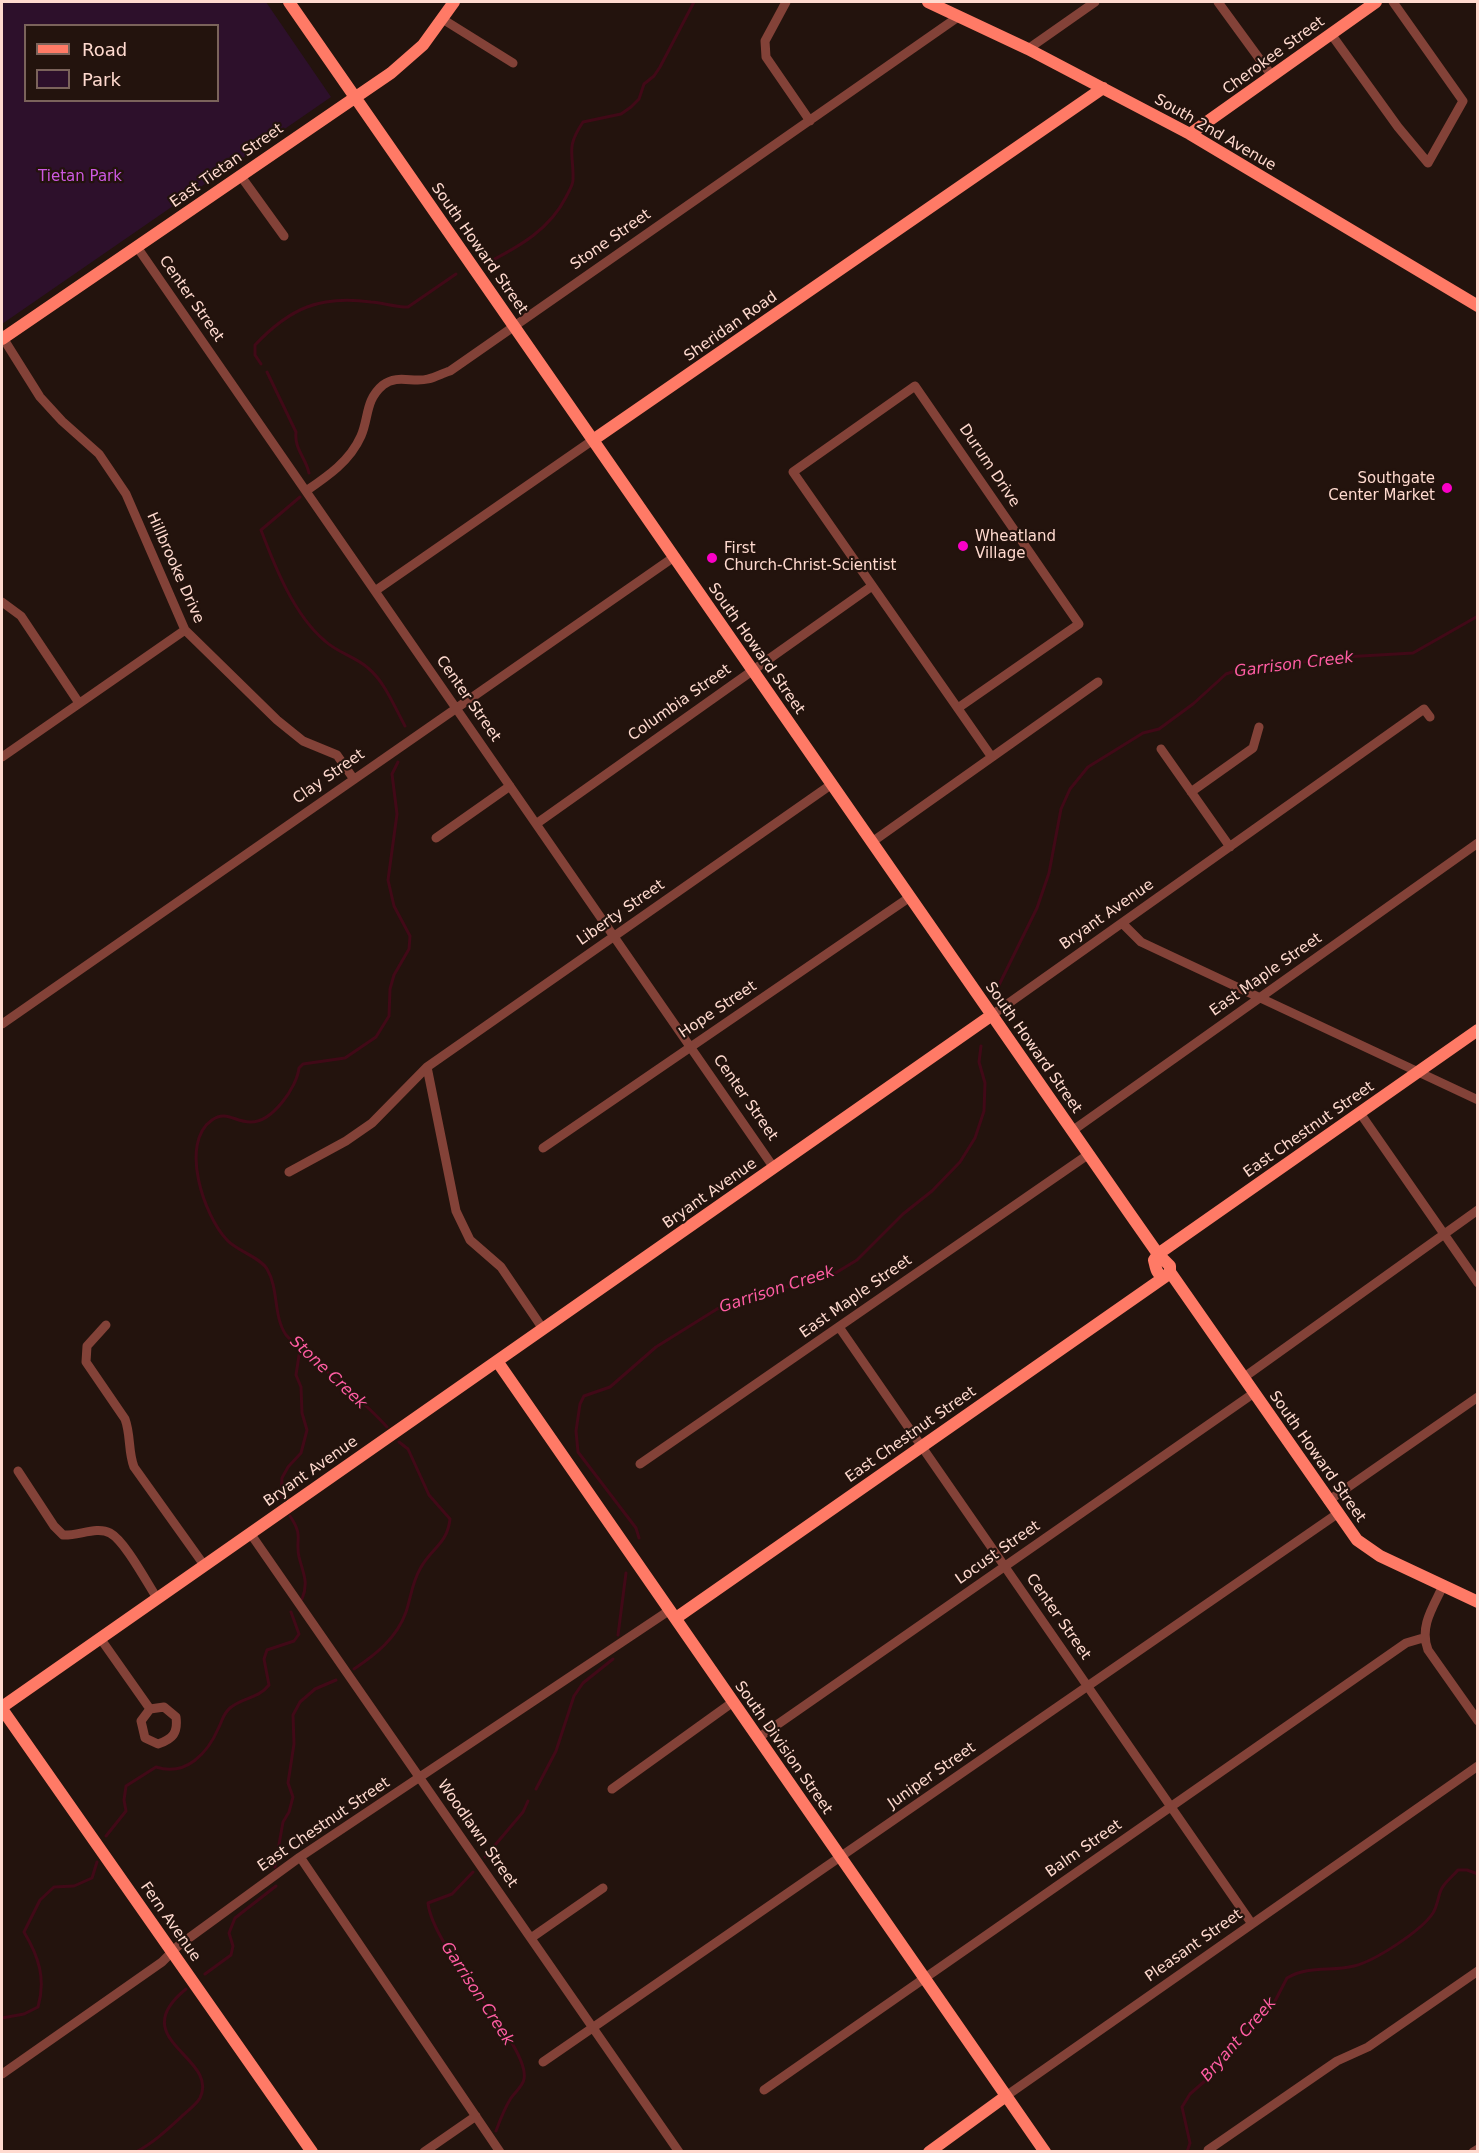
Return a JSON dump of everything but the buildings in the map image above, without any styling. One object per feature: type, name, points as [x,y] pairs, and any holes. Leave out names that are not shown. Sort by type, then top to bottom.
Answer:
[{"type":"main road","name":"South Howard Street","points":[[289,2],[1158,1254],[1154,1260],[1157,1272],[1167,1275],[1181,1288],[1357,1540],[1380,1556],[1478,1602]]},
{"type":"main road","name":"East Tietan Street","points":[[2,339],[399,66],[423,45],[444,20],[454,2]]},
{"type":"main road","name":"South 2nd Avenue","points":[[928,2],[1028,49],[1190,134],[1478,306]]},
{"type":"main road","name":"Cherokee Street","points":[[1190,134],[1376,2]]},
{"type":"main road","name":"Sheridan Road","points":[[593,440],[1104,88]]},
{"type":"main road","name":"Bryant Avenue","points":[[2,1708],[992,1015]]},
{"type":"main road","name":"East Chestnut Street","points":[[1158,1254],[1478,1030]]},
{"type":"main road","name":"East Chestnut Street","points":[[673,1614],[922,1446],[1167,1275]]},
{"type":"main road","name":"South Division Street","points":[[497,1361],[1045,2151]]},
{"type":"main road","name":"Fern Avenue","points":[[2,1708],[173,1951],[202,1998],[312,2151]]},
{"type":"main road","name":"Pleasant Street","points":[[929,2151],[1006,2096]]},
{"type":"street","points":[[786,2],[765,42],[766,57],[810,121]]},
{"type":"street","points":[[1028,49],[1095,2]]},
{"type":"street","points":[[1218,2],[1272,76]]},
{"type":"street","points":[[1331,34],[1398,127],[1428,163],[1463,101],[1393,2]]},
{"type":"street","name":"Stone Street","points":[[306,491],[333,473],[352,452],[362,434],[366,408],[383,385],[401,378],[427,380],[450,371],[958,17]]},
{"type":"street","points":[[444,20],[513,63]]},
{"type":"street","points":[[240,175],[284,236]]},
{"type":"street","name":"Center Street","points":[[137,247],[774,1167]]},
{"type":"street","name":"Hillbrooke Drive","points":[[2,339],[40,397],[62,421],[99,454],[126,494],[185,630],[277,720],[303,741],[337,755],[353,778]]},
{"type":"street","name":"Durum Drive","points":[[872,586],[793,472],[915,386],[1079,624],[958,708]]},
{"type":"street","name":"Sheridan Road","points":[[375,591],[593,440]]},
{"type":"street","name":"Clay Street","points":[[2,1024],[674,557]]},
{"type":"street","points":[[872,586],[992,756]]},
{"type":"street","name":"Columbia Street","points":[[536,824],[872,586]]},
{"type":"street","points":[[2,602],[21,616],[79,703]]},
{"type":"street","points":[[2,757],[185,630]]},
{"type":"street","points":[[872,842],[1098,682]]},
{"type":"street","name":"Bryant Avenue","points":[[992,1015],[1424,709],[1430,717]]},
{"type":"street","points":[[1191,792],[1252,748],[1259,727]]},
{"type":"street","points":[[1161,748],[1230,847]]},
{"type":"street","name":"Liberty Street","points":[[289,1172],[346,1141],[372,1123],[427,1066],[832,784]]},
{"type":"street","points":[[436,838],[510,786]]},
{"type":"street","name":"East Maple Street","points":[[1072,1131],[1478,843]]},
{"type":"street","name":"Hope Street","points":[[543,1148],[910,897]]},
{"type":"street","points":[[1122,923],[1142,942],[1478,1100]]},
{"type":"street","points":[[427,1066],[456,1211],[470,1239],[501,1267],[543,1329]]},
{"type":"street","points":[[1360,1113],[1478,1283]]},
{"type":"street","name":"East Maple Street","points":[[640,1464],[1089,1154]]},
{"type":"street","points":[[1243,1378],[1478,1210]]},
{"type":"street","points":[[106,1325],[87,1346],[86,1362],[125,1419],[134,1467],[204,1565]]},
{"type":"street","name":"Center Street","points":[[839,1327],[1252,1924]]},
{"type":"street","name":"Locust Street","points":[[759,1738],[1254,1393]]},
{"type":"street","points":[[1328,1501],[1478,1397]]},
{"type":"street","points":[[18,1471],[54,1526],[63,1535],[95,1531],[110,1533],[119,1542],[157,1598]]},
{"type":"street","name":"Juniper Street","points":[[543,2062],[1337,1514]]},
{"type":"street","name":"Woodlawn Street","points":[[250,1533],[679,2151]]},
{"type":"street","points":[[1443,1586],[1426,1621],[1423,1638],[1428,1650],[1478,1721]]},
{"type":"street","name":"East Chestnut Street","points":[[2,2073],[162,1962],[173,1951],[300,1857],[673,1614]]},
{"type":"street","points":[[100,1638],[150,1709]]},
{"type":"street","name":"Balm Street","points":[[764,2090],[1406,1643],[1423,1638]]},
{"type":"street","points":[[612,1789],[733,1702]]},
{"type":"street","points":[[164,1707],[176,1717],[177,1730],[171,1740],[158,1744],[146,1738],[141,1721],[150,1709],[164,1707]]},
{"type":"street","name":"Pleasant Street","points":[[1006,2096],[1478,1766]]},
{"type":"street","points":[[300,1857],[500,2151]]},
{"type":"street","points":[[531,1938],[603,1888]]},
{"type":"street","points":[[1208,2150],[1337,2061],[1368,2047],[1478,1971]]},
{"type":"street","points":[[424,2151],[476,2116]]},
{"type":"street","points":[[1473,2151],[1478,2149]]},
{"type":"green space","name":"Tietan Park","points":[[2,2],[266,2],[331,97],[2,324]]},
{"type":"waterway","name":"Stone Creek","points":[[489,262],[523,243],[552,218],[572,184],[572,145],[577,131],[583,122],[621,114],[639,99],[644,84],[660,67],[694,2]]},
{"type":"waterway","name":"Stone Creek","points":[[261,364],[255,355],[255,345],[268,332],[294,313],[321,303],[353,300],[408,307],[456,274]]},
{"type":"waterway","name":"Stone Creek","points":[[267,372],[296,432],[298,448],[309,473]]},
{"type":"waterway","name":"Stone Creek","points":[[300,497],[261,530],[279,575],[295,604],[314,630],[330,645],[363,664],[374,674],[385,688],[405,726]]},
{"type":"waterway","name":"Garrison Creek","points":[[996,991],[1037,908],[1049,873],[1061,809],[1070,789],[1088,767],[1143,733],[1159,729],[1193,704],[1226,674],[1244,668],[1267,668],[1327,658],[1413,653],[1478,616]]},
{"type":"waterway","name":"Stone Creek","points":[[387,1427],[359,1399],[286,1335],[279,1319],[273,1285],[267,1269],[259,1261],[231,1244],[218,1229],[203,1198],[196,1162],[197,1145],[202,1131],[212,1120],[226,1116],[250,1122],[267,1117],[288,1094],[303,1064],[345,1058],[376,1037],[389,1016],[390,989],[394,975],[409,949],[410,936],[394,906],[388,880],[397,814],[392,774],[398,762]]},
{"type":"waterway","name":"Garrison Creek","points":[[639,1538],[636,1528],[578,1452],[576,1431],[580,1404],[584,1396],[610,1387],[656,1347],[717,1309],[757,1294],[829,1277],[857,1260],[903,1214],[932,1191],[960,1162],[975,1138],[984,1111],[985,1083],[979,1062],[981,1046]]},
{"type":"waterway","points":[[281,1497],[282,1478],[288,1467],[301,1453],[307,1430],[302,1413],[301,1387],[296,1375],[300,1349]]},
{"type":"waterway","name":"Stone Creek","points":[[354,1669],[377,1652],[397,1630],[406,1612],[417,1574],[446,1535],[450,1519],[429,1495],[408,1449],[399,1442]]},
{"type":"waterway","points":[[290,1516],[298,1533],[298,1551],[305,1578],[302,1599]]},
{"type":"waterway","name":"Garrison Creek","points":[[618,1635],[626,1573]]},
{"type":"waterway","points":[[106,1836],[126,1811],[124,1800],[126,1786],[156,1767],[177,1769],[195,1760],[209,1746],[228,1710],[235,1704],[265,1690],[269,1685],[264,1659],[267,1650],[294,1641],[299,1634],[291,1612]]},
{"type":"waterway","name":"Garrison Creek","points":[[536,1789],[556,1751],[574,1696],[583,1683],[613,1659]]},
{"type":"waterway","name":"Stone Creek","points":[[275,1867],[283,1822],[289,1812],[293,1797],[288,1783],[294,1744],[293,1715],[300,1702],[315,1689],[336,1680]]},
{"type":"waterway","name":"Garrison Creek","points":[[485,1857],[523,1812],[528,1801]]},
{"type":"waterway","points":[[2,2018],[24,2014],[38,2007],[41,1987],[40,1968],[34,1950],[24,1932],[40,1900],[54,1887],[74,1886],[92,1878],[97,1862]]},
{"type":"waterway","name":"Bryant Creek","points":[[1187,2152],[1190,2143],[1182,2107],[1190,2094],[1214,2073],[1222,2056],[1236,2039],[1274,2003],[1287,1978],[1304,1971],[1354,1966],[1374,1958],[1408,1936],[1427,1920],[1435,1910],[1445,1883],[1458,1870],[1478,1874]]},
{"type":"waterway","name":"Garrison Creek","points":[[473,1872],[452,1894],[428,1903],[434,1923],[446,1946],[513,2044],[522,2064],[523,2082],[502,2114],[496,2131]]},
{"type":"waterway","name":"Stone Creek","points":[[205,1974],[231,1955],[233,1946],[229,1933],[235,1918],[276,1886]]},
{"type":"waterway","name":"Stone Creek","points":[[136,2152],[165,2132],[200,2098],[203,2084],[197,2071],[168,2035],[164,2022],[169,2007],[186,1989]]},
{"type":"place","name":"Southgate Center Market","points":[[1447,488]]},
{"type":"place","name":"Wheatland Village","points":[[963,546]]},
{"type":"place","name":"First Church-Christ-Scientist","points":[[712,558]]}]
